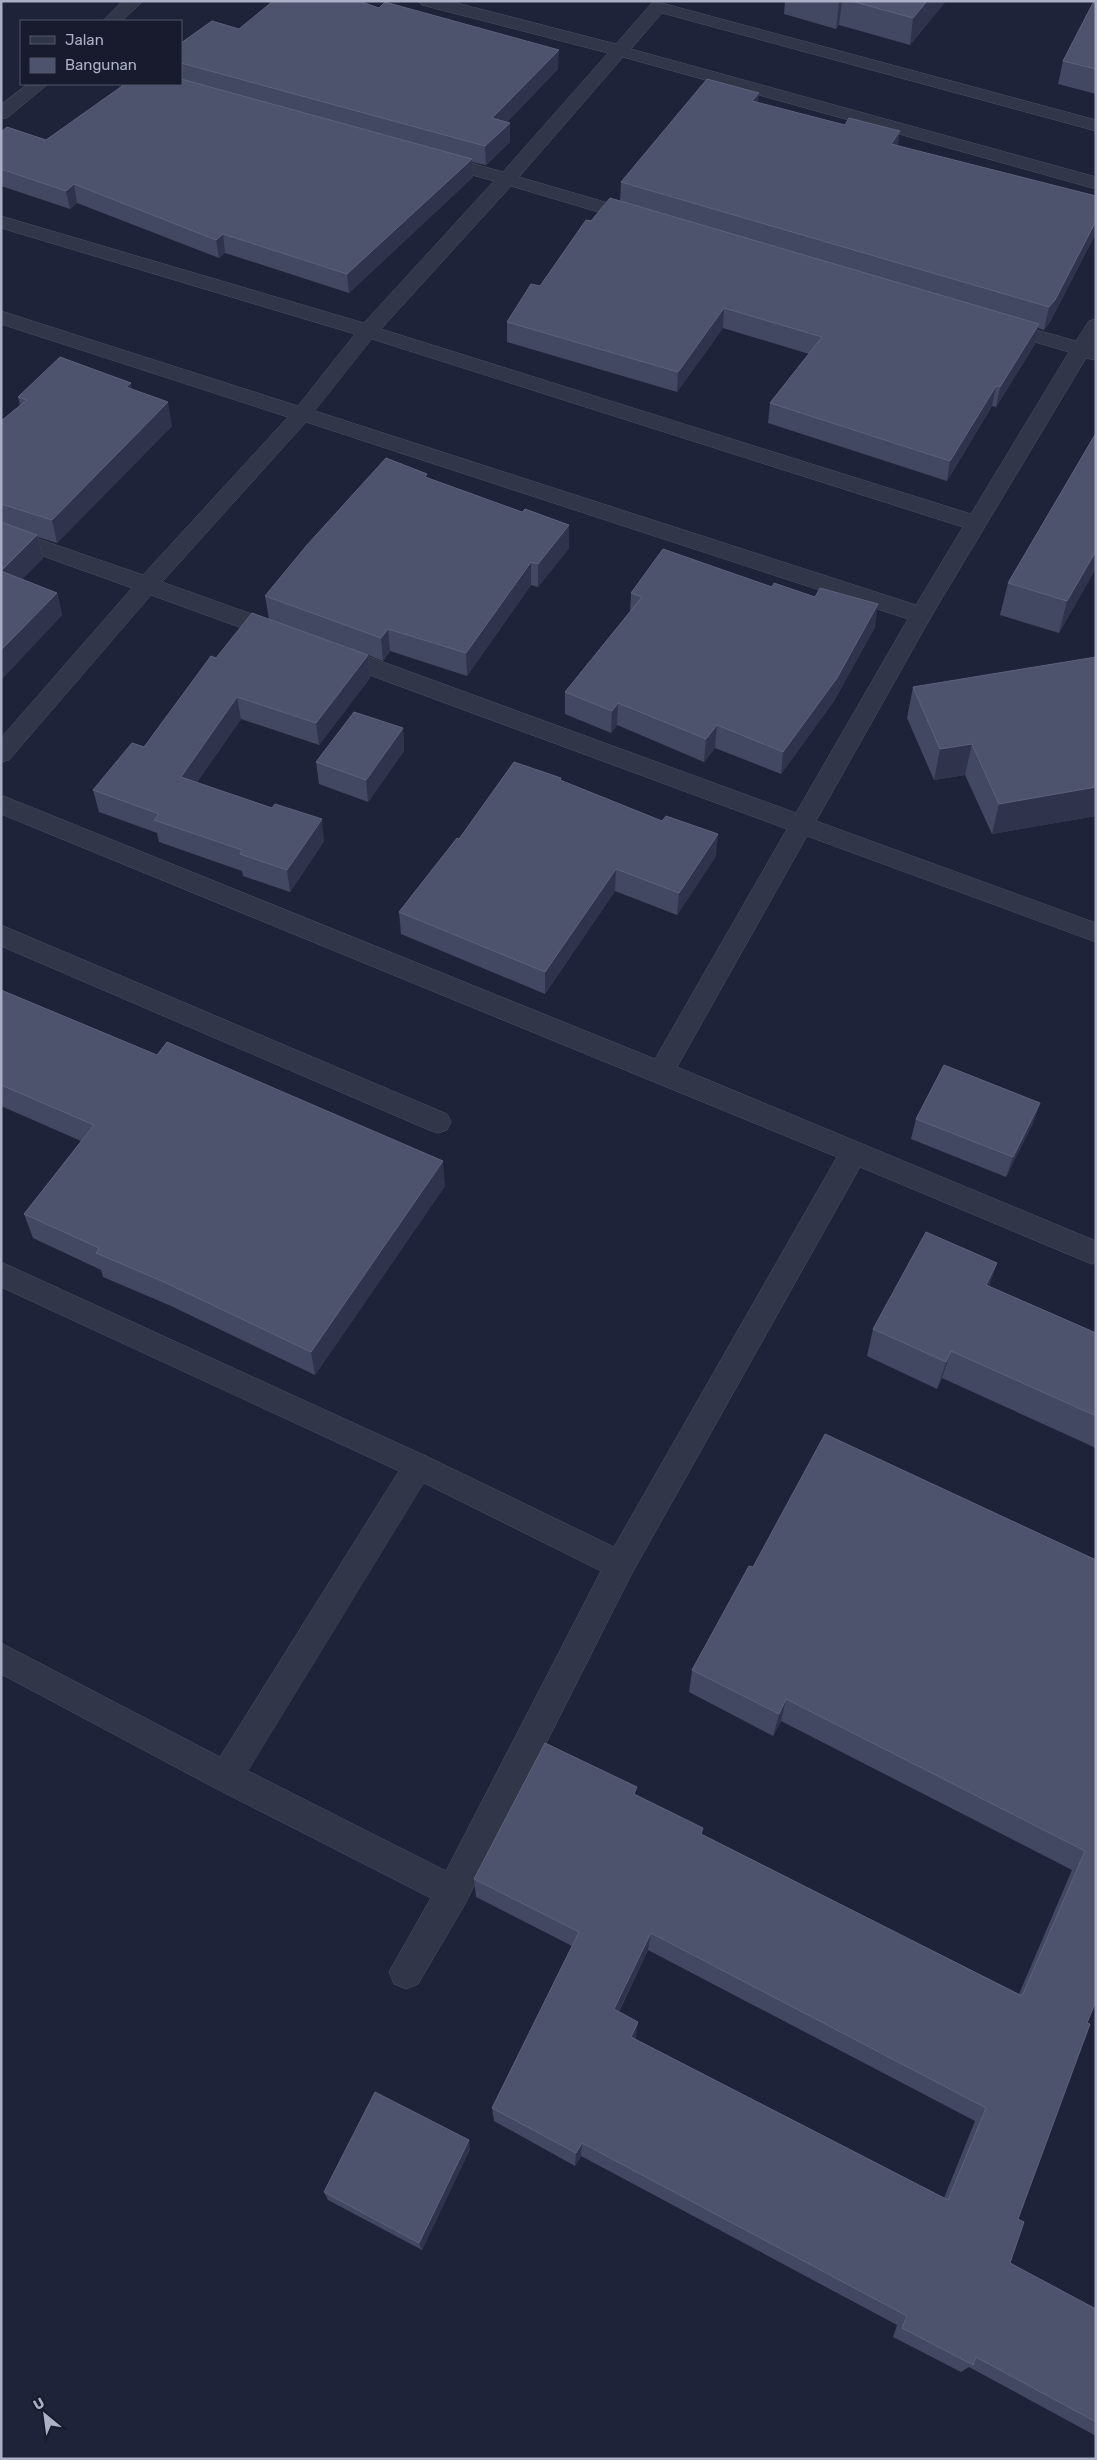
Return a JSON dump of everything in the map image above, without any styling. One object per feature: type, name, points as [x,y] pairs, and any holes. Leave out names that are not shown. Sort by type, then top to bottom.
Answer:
[{"type":"street","points":[[113,20],[134,1]]},
{"type":"street","points":[[428,1],[620,51],[1096,183]]},
{"type":"street","points":[[1,754],[147,585],[302,414],[368,331],[507,179],[620,51],[654,4],[1096,126]]},
{"type":"street","points":[[1,114],[38,85]]},
{"type":"street","points":[[421,155],[660,224]]},
{"type":"street","points":[[1,222],[368,331],[977,524]]},
{"type":"street","points":[[1,316],[922,614]]},
{"type":"street","points":[[986,321],[1088,352]]},
{"type":"street","points":[[660,1072],[922,614],[977,524],[1088,352],[1096,325]]},
{"type":"street","points":[[1,533],[1096,933]]},
{"type":"street","points":[[1,804],[1094,1250]]},
{"type":"street","points":[[1,935],[438,1122]]},
{"type":"street","points":[[406,1972],[453,1892],[620,1565],[854,1153]]},
{"type":"street","points":[[1,1274],[418,1466],[620,1565]]},
{"type":"street","points":[[226,1777],[418,1466]]},
{"type":"street","points":[[1,1658],[226,1777],[453,1892]]},
{"type":"building","points":[[273,1],[359,1],[379,8],[385,2],[559,50],[492,118],[510,123],[485,146],[182,63],[182,42],[212,21],[239,29]]},
{"type":"building","points":[[851,1],[927,1],[913,18]]},
{"type":"building","points":[[1094,1],[1096,1],[1096,69],[1063,61]]},
{"type":"building","points":[[182,79],[472,159],[347,274],[223,234],[216,240],[74,184],[66,191],[1,169],[1,132],[7,127],[46,140],[124,85],[182,85]]},
{"type":"building","points":[[707,79],[759,93],[752,101],[845,125],[849,118],[900,131],[891,144],[1096,196],[1096,221],[1055,300],[1049,307],[621,182]]},
{"type":"building","points":[[610,198],[1039,324],[1000,387],[996,386],[950,461],[770,403],[822,337],[724,308],[678,372],[507,322],[531,284],[540,286],[586,220],[591,221]]},
{"type":"building","points":[[60,357],[131,383],[126,387],[168,402],[52,520],[1,504],[1,421],[27,400],[18,397]]},
{"type":"building","points":[[1096,433],[1096,551],[1067,601],[1008,583]]},
{"type":"building","points":[[386,458],[427,474],[425,477],[522,512],[525,509],[569,525],[538,564],[531,562],[466,653],[388,629],[381,638],[265,596],[307,545]]},
{"type":"building","points":[[1,522],[37,535],[1,571]]},
{"type":"building","points":[[663,549],[772,587],[774,583],[815,597],[820,588],[878,604],[837,678],[783,752],[717,725],[706,739],[618,703],[612,711],[565,692],[642,597],[631,593]]},
{"type":"building","points":[[1,571],[57,593],[1,650]]},
{"type":"building","points":[[252,613],[368,655],[316,723],[237,697],[181,777],[272,808],[275,804],[322,819],[287,870],[240,854],[242,850],[154,820],[159,814],[93,790],[132,743],[144,747],[211,656],[216,658]]},
{"type":"building","points":[[1096,657],[1096,787],[999,804],[972,744],[940,749],[913,687]]},
{"type":"building","points":[[354,712],[403,728],[366,780],[316,762]]},
{"type":"building","points":[[514,762],[561,778],[560,780],[662,821],[666,816],[718,834],[679,893],[616,869],[545,972],[399,912],[457,838],[459,839]]},
{"type":"building","points":[[1,990],[157,1055],[167,1042],[443,1161],[311,1352],[164,1282],[96,1253],[99,1248],[24,1214],[94,1125],[1,1085]]},
{"type":"building","points":[[944,1065],[1040,1103],[1013,1157],[916,1119]]},
{"type":"building","points":[[926,1232],[997,1263],[986,1285],[1096,1333],[1096,1416],[951,1351],[946,1362],[873,1329]]},
{"type":"building","points":[[825,1434],[1096,1560],[1096,2001],[1087,2023],[1090,2024],[1018,2219],[1024,2222],[1010,2263],[1096,2309],[1096,2422],[976,2357],[973,2365],[902,2328],[907,2316],[582,2143],[576,2153],[492,2108],[579,1932],[474,1879],[545,1743],[637,1787],[634,1794],[703,1828],[701,1834],[1022,1996],[1085,1851],[786,1699],[779,1714],[692,1670],[749,1566],[753,1567]],"holes":[[[651,1933],[986,2108],[948,2200],[631,2037],[638,2022],[614,2009]]]},
{"type":"building","points":[[375,2092],[469,2140],[419,2243],[324,2192]]}]
